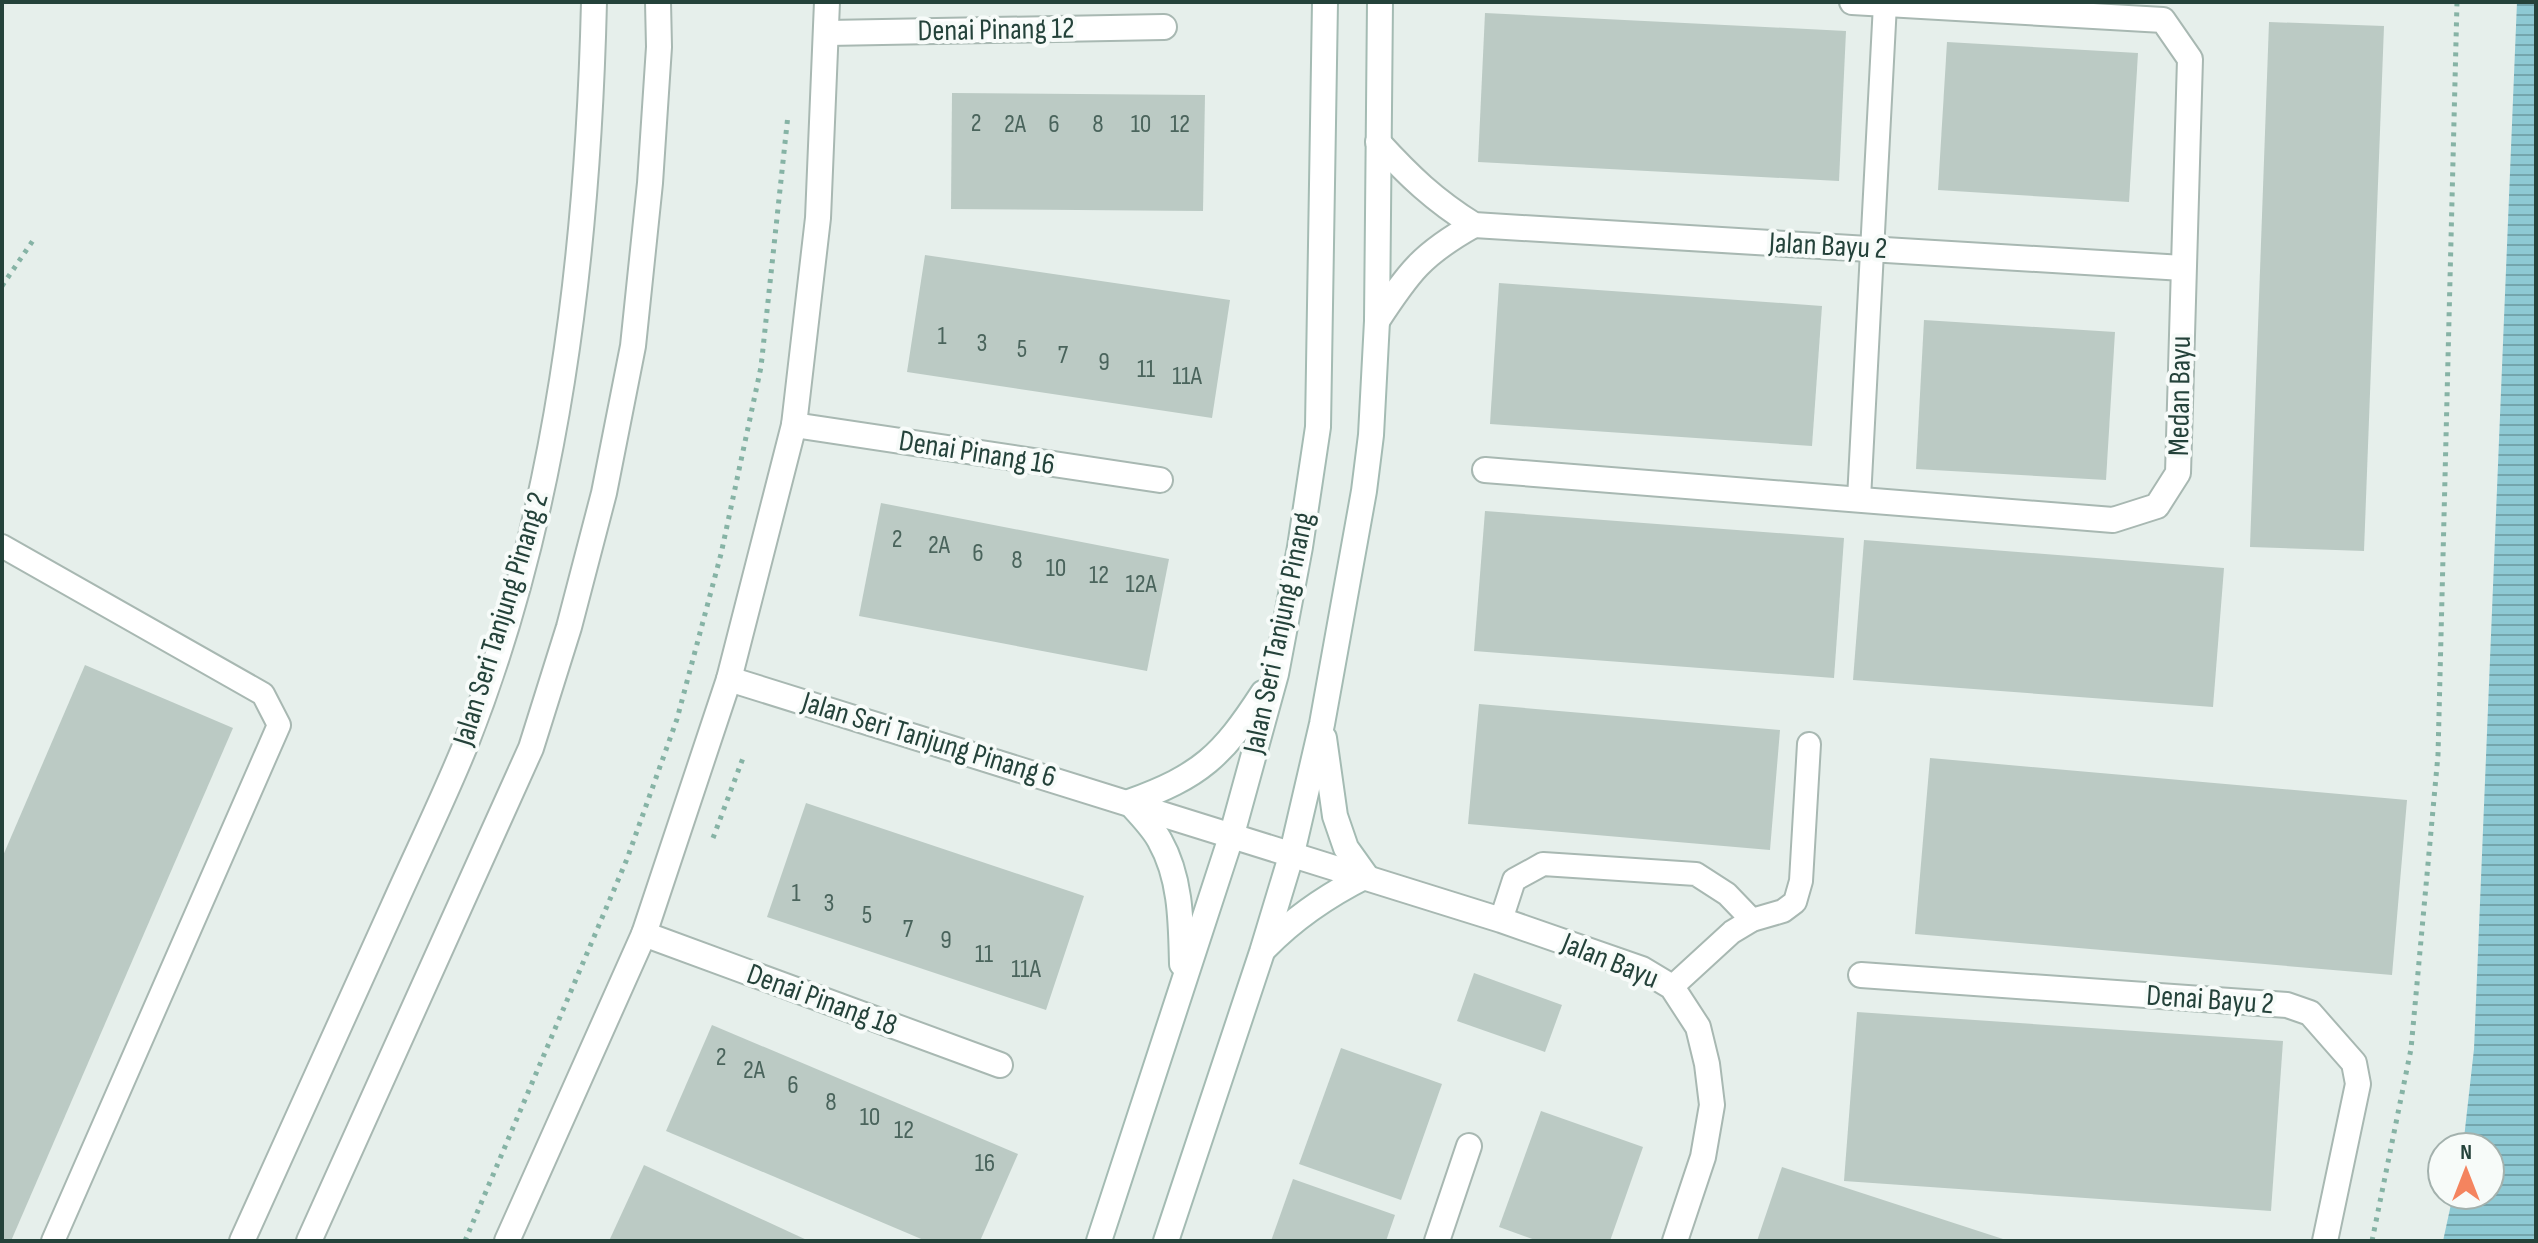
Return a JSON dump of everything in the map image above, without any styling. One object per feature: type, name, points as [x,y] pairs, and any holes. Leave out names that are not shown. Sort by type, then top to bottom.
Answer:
[{"type":"street","name":"Jalan Seri Tanjung Pinang 2","points":[[242,1241],[465,746],[498,649],[529,542],[550,446],[580,250],[594,2]]},
{"type":"street","name":"Jalan Seri Tanjung Pinang 2","points":[[309,1241],[531,748],[569,627],[604,493],[633,346],[650,183],[659,47],[658,2]]},
{"type":"street","points":[[507,1241],[644,934],[729,679],[794,425],[818,218],[827,2]]},
{"type":"street","name":"Jalan Seri Tanjung Pinang","points":[[1099,1241],[1232,834],[1276,674],[1318,427],[1325,2]]},
{"type":"street","name":"Jalan Seri Tanjung Pinang","points":[[1166,1241],[1292,853],[1322,724],[1364,491],[1371,435],[1377,321],[1380,2]]},
{"type":"street","name":"Medan Bayu","points":[[1485,470],[2113,520],[2157,506],[2178,473],[2190,59],[2163,20],[1852,2]]},
{"type":"street","name":"Denai Pinang 12","points":[[828,33],[1164,27]]},
{"type":"street","points":[[1378,142],[1439,204],[1474,225]]},
{"type":"street","points":[[1377,321],[1407,274],[1439,244],[1474,225]]},
{"type":"street","name":"Jalan Bayu 2","points":[[1474,225],[2183,268]]},
{"type":"street","name":"Denai Pinang 16","points":[[794,425],[1160,480]]},
{"type":"street","points":[[1182,984],[1181,915],[1172,867],[1159,838],[1129,802],[1197,772],[1221,752],[1276,674]]},
{"type":"street","name":"Jalan Seri Tanjung Pinang 6","points":[[729,679],[1232,834]]},
{"type":"street","points":[[1262,952],[1283,929],[1309,909],[1366,876],[1346,848],[1335,816],[1322,724]]},
{"type":"street","name":"Jalan Bayu","points":[[1232,834],[1501,920],[1642,969],[1672,987],[1698,1027],[1712,1105],[1703,1157],[1675,1241]]},
{"type":"street","name":"Denai Pinang 18","points":[[644,934],[1000,1065]]},
{"type":"street","name":"Denai Bayu 2","points":[[1861,975],[2287,1005],[2310,1013],[2354,1063],[2358,1084],[2325,1241]]},
{"type":"street","points":[[1437,1241],[1469,1146]]},
{"type":"lane","points":[[1859,499],[1885,4]]},
{"type":"lane","points":[[2,546],[263,694],[279,725],[53,1241]]},
{"type":"lane","points":[[1672,987],[1732,932],[1752,920],[1783,911],[1795,902],[1801,881],[1809,744]]},
{"type":"lane","points":[[1501,920],[1514,880],[1543,864],[1696,874],[1727,894],[1752,920]]},
{"type":"path","points":[[2372,1241],[2411,1049],[2438,755],[2457,2]]},
{"type":"path","points":[[465,1241],[616,887],[677,719],[721,554],[761,367],[789,101]]},
{"type":"path","points":[[2,286],[34,239]]},
{"type":"water","points":[[2517,2],[2536,2],[2536,1241],[2443,1241],[2450,1211],[2506,1211],[2506,1131],[2465,1131],[2474,1049]]},
{"type":"building","points":[[1485,13],[1846,31],[1839,181],[1478,162]]},
{"type":"building","points":[[2269,22],[2384,26],[2364,551],[2250,547]]},
{"type":"building","points":[[1947,42],[2138,53],[2129,202],[1938,190]]},
{"type":"building","points":[[952,93],[1205,95],[1203,211],[951,209]]},
{"type":"building","points":[[925,255],[1230,300],[1212,418],[907,372]]},
{"type":"building","points":[[1499,283],[1822,306],[1812,446],[1490,424]]},
{"type":"building","points":[[1924,320],[2115,332],[2106,480],[1916,469]]},
{"type":"building","points":[[881,503],[1169,559],[1147,671],[859,616]]},
{"type":"building","points":[[1485,511],[1844,538],[1834,678],[1474,651]]},
{"type":"building","points":[[1864,540],[2224,568],[2213,707],[1853,680]]},
{"type":"building","points":[[85,665],[233,728],[11,1241],[2,1241],[2,858]]},
{"type":"building","points":[[1479,704],[1780,730],[1770,850],[1468,824]]},
{"type":"building","points":[[1930,758],[2407,800],[2392,975],[1915,934]]},
{"type":"building","points":[[806,803],[1084,896],[1046,1010],[767,917]]},
{"type":"building","points":[[1474,973],[1562,1005],[1545,1052],[1457,1021]]},
{"type":"building","points":[[1857,1012],[2283,1041],[2271,1211],[1844,1181]]},
{"type":"building","points":[[712,1025],[1018,1154],[980,1241],[926,1241],[666,1131]]},
{"type":"building","points":[[1341,1048],[1442,1084],[1401,1200],[1299,1164]]},
{"type":"building","points":[[1541,1111],[1643,1147],[1610,1241],[1538,1241],[1499,1227]]},
{"type":"building","points":[[644,1165],[809,1241],[609,1241]]},
{"type":"building","points":[[1782,1167],[2006,1240],[2006,1241],[1757,1241]]},
{"type":"building","points":[[1293,1179],[1395,1215],[1386,1241],[1271,1241]]}]
